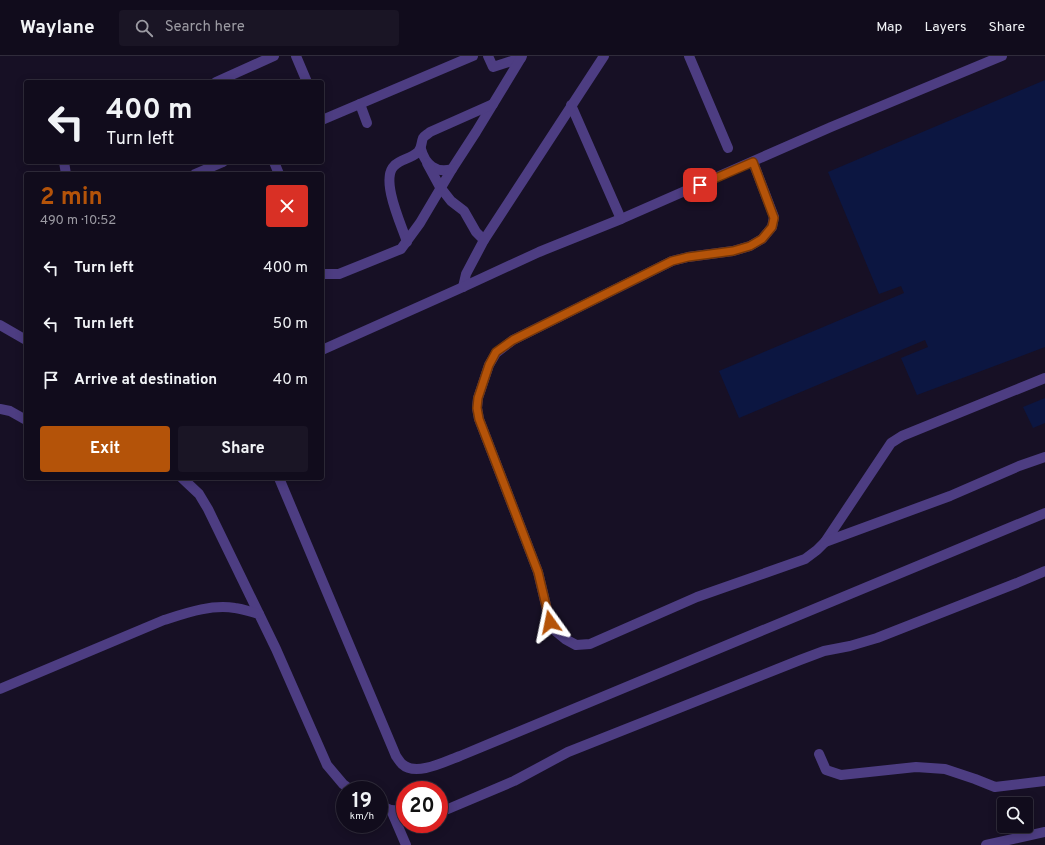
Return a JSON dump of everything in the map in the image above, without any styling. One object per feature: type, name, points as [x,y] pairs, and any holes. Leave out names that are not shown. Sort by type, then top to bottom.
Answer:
[{"type":"lane","points":[[220,80],[274,56]]},
{"type":"lane","points":[[296,56],[306,80]]},
{"type":"lane","points":[[324,119],[473,56]]},
{"type":"lane","points":[[488,56],[493,67],[521,57]]},
{"type":"lane","points":[[463,287],[466,274],[484,240],[604,56]]},
{"type":"lane","points":[[690,56],[728,148]]},
{"type":"lane","points":[[324,349],[539,252],[621,220],[831,127],[1002,56]]},
{"type":"lane","points":[[324,274],[339,274],[401,249],[407,242],[460,158],[521,57]]},
{"type":"lane","points":[[360,104],[367,123]]},
{"type":"lane","points":[[484,240],[476,232],[464,211],[452,201],[441,188],[422,155],[421,149],[423,138],[430,132],[493,104]]},
{"type":"lane","points":[[571,105],[621,220]]},
{"type":"lane","points":[[407,242],[392,196],[389,179],[391,169],[395,164],[417,153],[421,149]]},
{"type":"lane","points":[[753,162],[774,218],[772,227],[762,239],[750,246],[733,251],[688,257],[672,261],[513,340],[496,352],[489,365],[478,398],[477,408],[479,419],[538,572],[550,622],[554,630],[565,639],[576,645],[590,644],[697,596],[805,559],[825,542],[891,443],[902,436],[1045,378]]},
{"type":"lane","points":[[427,163],[440,170],[452,169]]},
{"type":"lane","points":[[400,221],[413,222],[421,220]]},
{"type":"lane","points":[[0,326],[24,339]]},
{"type":"lane","points":[[0,409],[10,411],[24,419]]},
{"type":"lane","points":[[825,542],[950,496],[1019,466],[1045,457]]},
{"type":"lane","points":[[184,480],[199,494],[208,509],[276,649],[327,765],[340,781]]},
{"type":"lane","points":[[280,480],[396,756],[402,765],[409,768],[419,769],[434,766],[467,753],[1045,513]]},
{"type":"lane","points":[[448,809],[514,781],[568,752],[800,660],[824,651],[850,646],[877,638],[1045,571]]},
{"type":"lane","points":[[0,689],[164,620],[186,613],[215,607],[235,608],[259,614]]},
{"type":"lane","points":[[819,754],[826,770],[841,775],[916,767],[945,768],[995,787],[1045,781]]},
{"type":"lane","points":[[388,809],[396,810]]},
{"type":"lane","points":[[391,810],[406,845]]},
{"type":"lane","points":[[986,845],[1045,832]]},
{"type":"shaded area","points":[[1045,80],[1045,347],[917,395],[901,358],[928,347],[925,340],[739,418],[719,371],[904,293],[901,286],[879,294],[828,172]]},
{"type":"shaded area","points":[[1045,398],[1045,423],[1033,428],[1023,407]]},
{"type":"route","points":[[550,622],[538,572],[479,419],[477,408],[478,398],[485,376],[496,352],[513,340],[672,261],[688,257],[733,251],[750,246],[762,239],[772,227],[774,218],[753,162],[700,185]]}]
